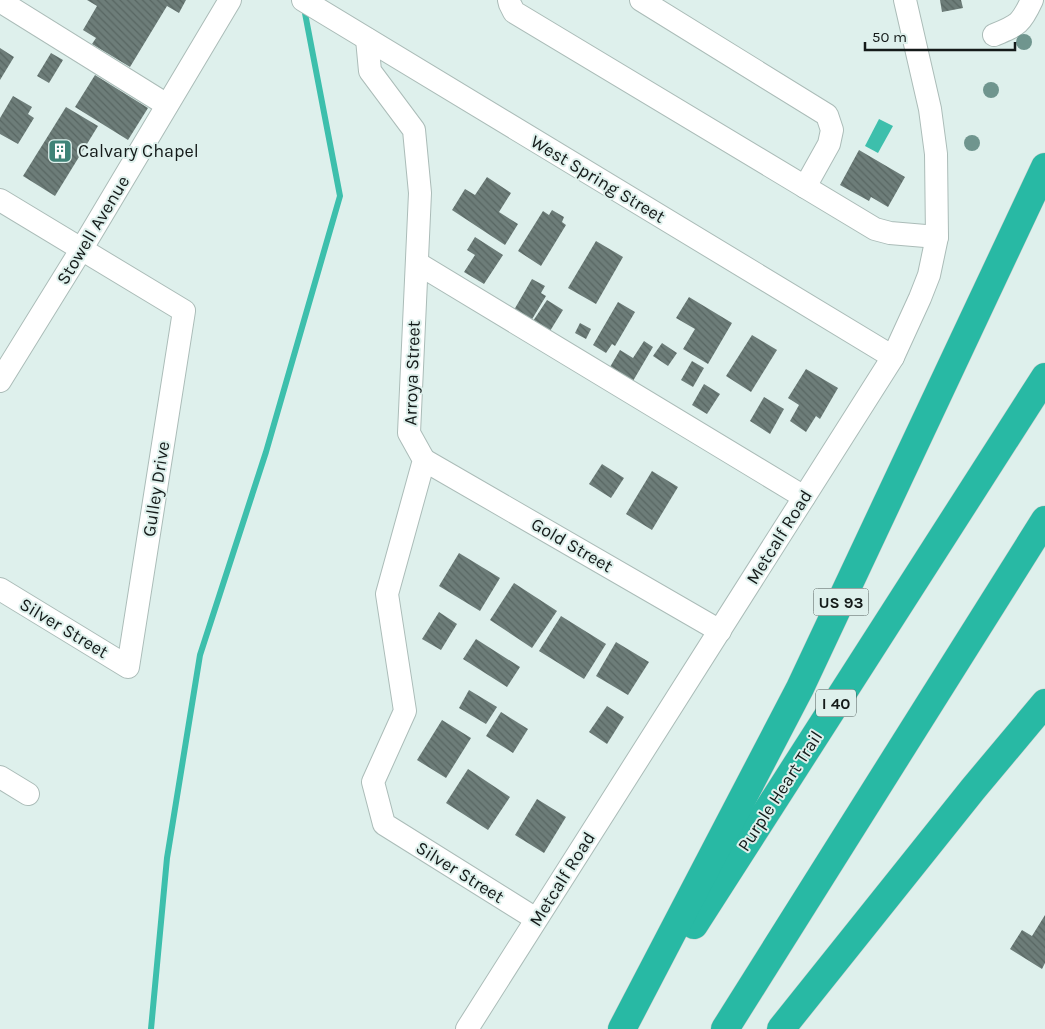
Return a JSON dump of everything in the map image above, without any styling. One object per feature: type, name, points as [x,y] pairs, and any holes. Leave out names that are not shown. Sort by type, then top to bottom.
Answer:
[{"type":"highway","name":"US 93","points":[[622,1029],[800,688],[1045,167]]},
{"type":"highway","name":"Purple Heart Trail","points":[[628,1029],[1045,377]]},
{"type":"highway","points":[[725,1029],[1045,520]]},
{"type":"highway","points":[[780,1029],[973,789],[1045,703]]},
{"type":"street","name":"Stowell Avenue","points":[[0,381],[81,250],[230,0]]},
{"type":"street","name":"West Spring Street","points":[[303,0],[893,357]]},
{"type":"street","points":[[509,0],[514,12],[876,229],[890,233],[937,237]]},
{"type":"street","points":[[641,0],[827,115],[832,130],[829,144],[806,186]]},
{"type":"street","name":"Metcalf Road","points":[[467,1029],[893,357],[920,298],[929,275],[937,237],[936,154],[930,108],[905,0]]},
{"type":"street","points":[[994,35],[1020,22],[1032,0]]},
{"type":"street","points":[[0,1],[167,105]]},
{"type":"street","name":"Arroya Street","points":[[367,39],[370,71],[414,130],[420,193],[409,433],[424,460]]},
{"type":"street","points":[[0,200],[81,250]]},
{"type":"street","name":"Gulley Drive","points":[[81,250],[184,312],[128,667]]},
{"type":"street","points":[[417,263],[804,497]]},
{"type":"street","name":"Gold Street","points":[[424,460],[720,630]]},
{"type":"street","name":"Silver Street","points":[[424,460],[387,594],[405,711],[373,782],[384,824],[536,920]]},
{"type":"street","name":"Silver Street","points":[[0,589],[128,667]]},
{"type":"street","points":[[0,777],[28,794]]},
{"type":"shaded area","points":[[879,119],[893,126],[878,153],[865,146]]},
{"type":"building","points":[[87,0],[186,0],[179,13],[167,6],[130,67],[92,44],[96,38],[83,30],[97,6]]},
{"type":"building","points":[[940,0],[961,0],[963,8],[942,12]]},
{"type":"building","points":[[0,48],[14,57],[0,80]]},
{"type":"building","points":[[51,53],[63,60],[49,83],[37,76]]},
{"type":"building","points":[[95,75],[148,108],[128,140],[75,107]]},
{"type":"building","points":[[13,96],[32,107],[28,114],[34,118],[18,144],[0,134],[0,118]]},
{"type":"building","name":"Calvary Chapel","points":[[66,107],[98,126],[55,196],[23,176]]},
{"type":"building","points":[[859,150],[905,177],[888,207],[871,197],[869,201],[840,185]]},
{"type":"building","points":[[487,177],[511,193],[499,212],[518,224],[505,245],[452,210],[465,189],[475,195]]},
{"type":"building","points":[[552,210],[564,217],[562,222],[566,225],[541,266],[518,251],[543,211],[549,215]]},
{"type":"building","points":[[475,237],[503,255],[484,284],[464,272],[475,255],[467,250]]},
{"type":"building","points":[[596,241],[623,257],[596,304],[568,288]]},
{"type":"building","points":[[532,279],[545,286],[541,293],[546,296],[531,321],[514,310]]},
{"type":"building","points":[[689,297],[732,323],[708,364],[683,349],[695,329],[676,318]]},
{"type":"building","points":[[547,300],[563,310],[550,331],[533,321]]},
{"type":"building","points":[[618,302],[635,312],[615,346],[612,344],[606,353],[593,345]]},
{"type":"building","points":[[580,323],[591,329],[586,339],[575,333]]},
{"type":"building","points":[[752,335],[777,350],[751,392],[726,376]]},
{"type":"building","points":[[644,341],[653,347],[633,381],[610,367],[620,350],[633,358]]},
{"type":"building","points":[[662,343],[677,353],[668,366],[653,356]]},
{"type":"building","points":[[692,361],[704,368],[693,387],[681,380]]},
{"type":"building","points":[[806,369],[838,388],[820,419],[816,416],[806,432],[790,421],[799,405],[788,398]]},
{"type":"building","points":[[704,384],[720,394],[707,414],[692,405]]},
{"type":"building","points":[[764,397],[784,409],[770,434],[750,421]]},
{"type":"building","points":[[602,464],[624,478],[611,498],[589,484]]},
{"type":"building","points":[[652,471],[678,487],[652,530],[626,514]]},
{"type":"building","points":[[459,553],[500,578],[480,611],[439,586]]},
{"type":"building","points":[[514,583],[557,611],[532,648],[490,620]]},
{"type":"building","points":[[439,612],[457,624],[441,650],[422,639]]},
{"type":"building","points":[[561,616],[606,644],[584,679],[539,651]]},
{"type":"building","points":[[476,639],[520,667],[507,687],[463,659]]},
{"type":"building","points":[[616,642],[649,662],[628,695],[596,676]]},
{"type":"building","points":[[469,690],[497,707],[486,724],[459,708]]},
{"type":"building","points":[[607,706],[624,717],[607,744],[589,732]]},
{"type":"building","points":[[501,712],[528,729],[513,753],[486,736]]},
{"type":"building","points":[[442,720],[471,738],[446,778],[417,760]]},
{"type":"building","points":[[468,769],[510,797],[488,830],[446,803]]},
{"type":"building","points":[[537,799],[566,817],[544,853],[515,835]]},
{"type":"building","points":[[1045,915],[1045,963],[1042,969],[1010,949],[1022,930],[1032,936]]},
{"type":"waterway","points":[[151,1029],[167,858],[200,655],[266,452],[340,196],[304,8]]},
{"type":"place","name":"Calvary Chapel","points":[[60,151]]}]
